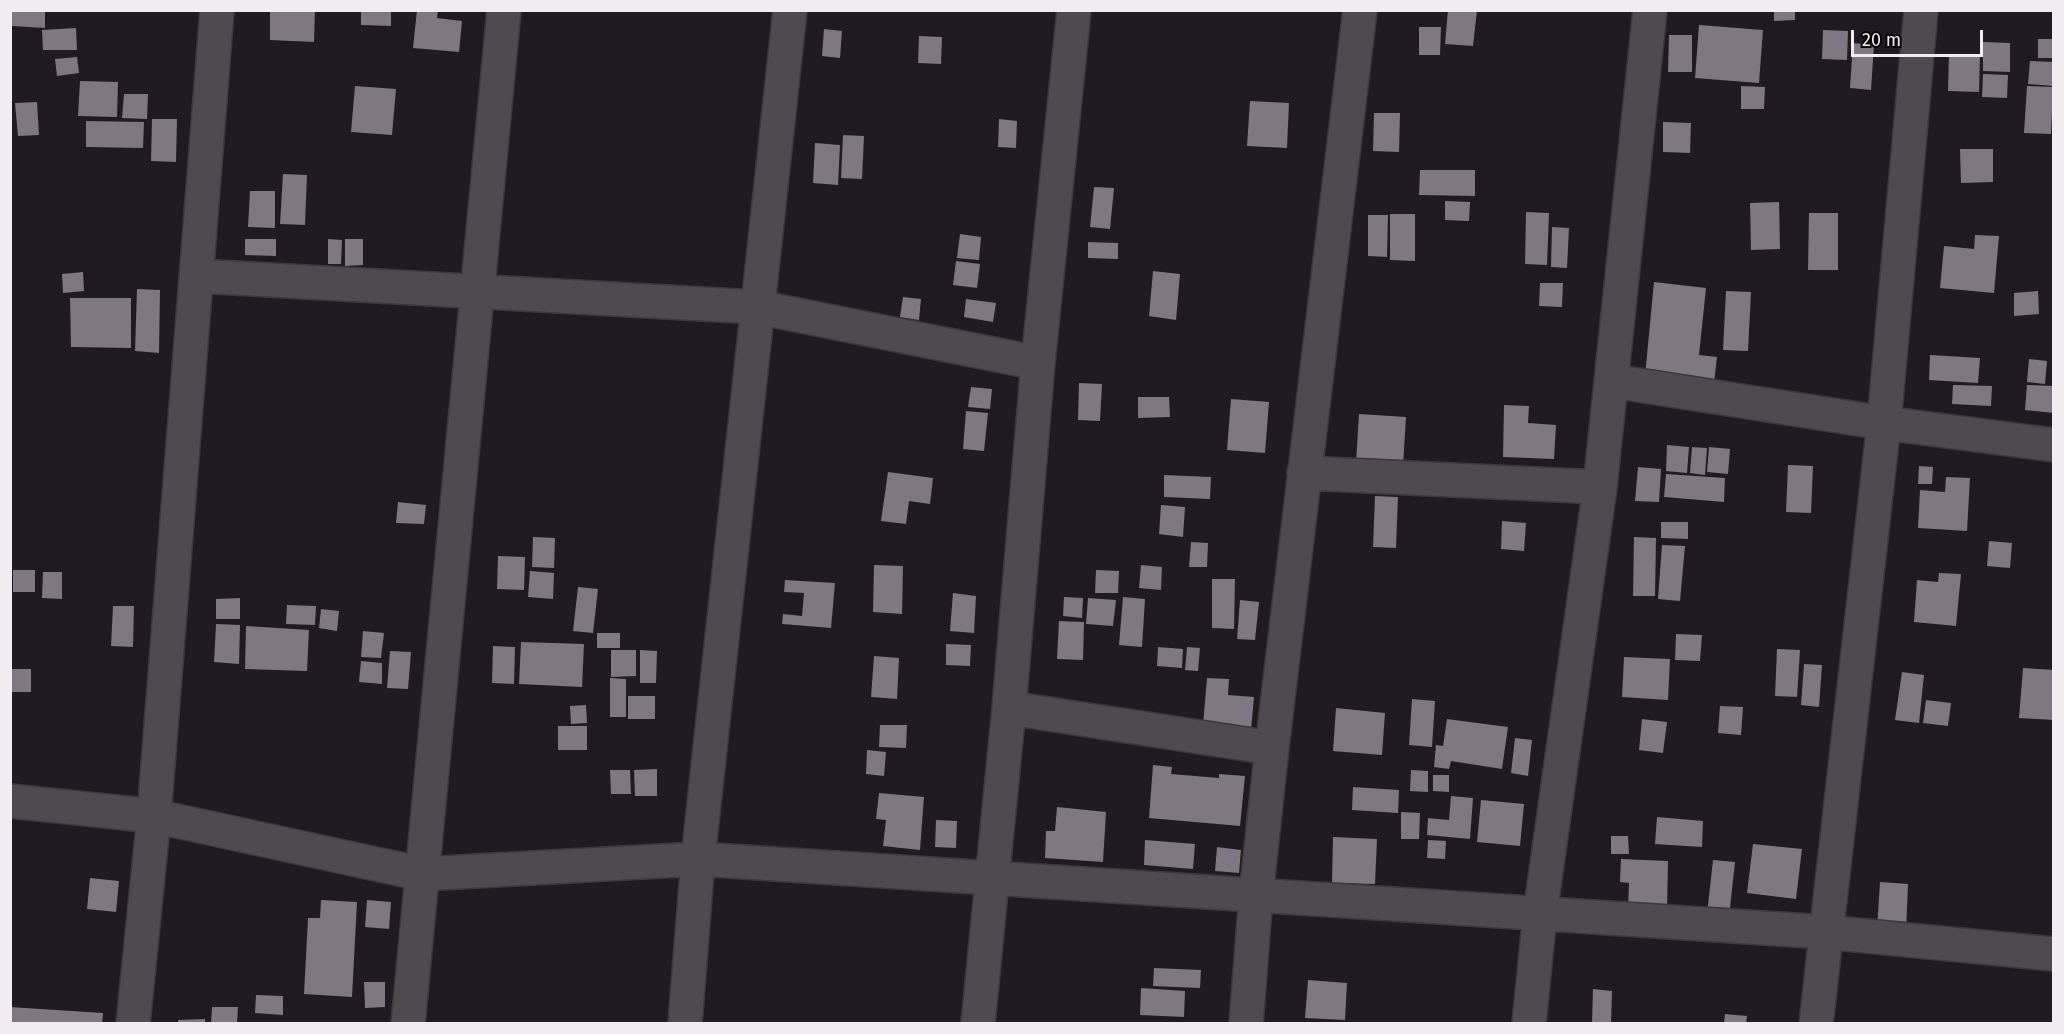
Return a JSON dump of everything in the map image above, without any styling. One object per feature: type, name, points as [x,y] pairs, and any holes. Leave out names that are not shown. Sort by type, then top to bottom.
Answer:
[{"type":"street","points":[[133,1023],[154,816],[217,10]]},
{"type":"street","points":[[408,1023],[504,10]]},
{"type":"street","points":[[685,1023],[698,859],[790,10]]},
{"type":"street","points":[[978,1023],[1009,708],[1038,363],[1074,10]]},
{"type":"street","points":[[1246,1023],[1256,895],[1272,748],[1360,10]]},
{"type":"street","points":[[1529,1023],[1540,914],[1600,487],[1650,10]]},
{"type":"street","points":[[1816,1023],[1884,423],[1921,10]]},
{"type":"street","points":[[198,276],[757,307],[1038,363]]},
{"type":"street","points":[[1612,381],[1884,423],[2054,445]]},
{"type":"street","points":[[1304,473],[1600,487]]},
{"type":"street","points":[[1009,708],[1272,748]]},
{"type":"street","points":[[10,801],[154,816],[422,874],[698,859],[1825,932],[2054,954]]},
{"type":"building","points":[[12,10],[45,10],[45,28],[12,26]]},
{"type":"building","points":[[270,10],[315,10],[314,42],[270,40]]},
{"type":"building","points":[[361,10],[391,10],[391,26],[361,25]]},
{"type":"building","points":[[417,10],[438,10],[437,18],[462,21],[459,52],[413,48]]},
{"type":"building","points":[[1448,10],[1477,10],[1473,46],[1445,44]]},
{"type":"building","points":[[1774,10],[1795,10],[1795,20],[1774,21]]},
{"type":"building","points":[[1699,25],[1763,30],[1759,83],[1695,78]]},
{"type":"building","points":[[1419,27],[1441,27],[1440,55],[1419,55]]},
{"type":"building","points":[[76,28],[77,50],[43,50],[42,30]]},
{"type":"building","points":[[824,29],[842,31],[840,58],[822,56]]},
{"type":"building","points":[[1823,30],[1848,31],[1847,60],[1822,59]]},
{"type":"building","points":[[1669,35],[1692,35],[1692,72],[1668,72]]},
{"type":"building","points":[[919,36],[942,37],[941,64],[918,63]]},
{"type":"building","points":[[2038,39],[2054,39],[2054,58],[2038,58]]},
{"type":"building","points":[[1983,42],[2010,43],[2010,72],[1983,71]]},
{"type":"building","points":[[1853,43],[1874,45],[1871,90],[1850,88]]},
{"type":"building","points":[[1949,54],[1980,55],[1979,92],[1948,91]]},
{"type":"building","points":[[77,57],[79,73],[57,76],[55,59]]},
{"type":"building","points":[[2030,61],[2054,62],[2054,86],[2028,84]]},
{"type":"building","points":[[1983,74],[2008,75],[2007,98],[1982,97]]},
{"type":"building","points":[[80,81],[118,82],[117,117],[78,116]]},
{"type":"building","points":[[355,86],[396,89],[392,135],[351,132]]},
{"type":"building","points":[[1741,86],[1765,87],[1764,109],[1741,109]]},
{"type":"building","points":[[2027,86],[2053,87],[2051,134],[2024,133]]},
{"type":"building","points":[[124,94],[148,94],[147,119],[122,118]]},
{"type":"building","points":[[1250,101],[1289,103],[1287,148],[1247,146]]},
{"type":"building","points":[[37,102],[39,135],[18,136],[15,103]]},
{"type":"building","points":[[1374,113],[1400,113],[1399,152],[1373,151]]},
{"type":"building","points":[[152,119],[177,119],[176,162],[151,161]]},
{"type":"building","points":[[999,119],[1017,121],[1016,148],[998,147]]},
{"type":"building","points":[[86,121],[144,122],[143,148],[86,147]]},
{"type":"building","points":[[1663,122],[1691,123],[1690,153],[1663,152]]},
{"type":"building","points":[[843,135],[864,136],[862,179],[841,178]]},
{"type":"building","points":[[815,143],[840,145],[838,185],[813,183]]},
{"type":"building","points":[[1960,149],[1993,149],[1993,182],[1961,183]]},
{"type":"building","points":[[1420,170],[1475,170],[1475,196],[1419,195]]},
{"type":"building","points":[[283,174],[307,175],[305,225],[280,224]]},
{"type":"building","points":[[1094,187],[1114,188],[1110,229],[1090,227]]},
{"type":"building","points":[[250,191],[275,191],[275,228],[248,227]]},
{"type":"building","points":[[1445,201],[1470,202],[1469,221],[1445,220]]},
{"type":"building","points":[[1779,202],[1780,249],[1751,250],[1750,203]]},
{"type":"building","points":[[1526,212],[1549,213],[1547,265],[1525,264]]},
{"type":"building","points":[[1809,213],[1838,213],[1838,270],[1808,270]]},
{"type":"building","points":[[1390,214],[1415,214],[1415,261],[1390,260]]},
{"type":"building","points":[[1368,215],[1388,215],[1387,257],[1368,256]]},
{"type":"building","points":[[1552,227],[1569,228],[1567,268],[1551,267]]},
{"type":"building","points":[[960,234],[981,237],[979,260],[957,258]]},
{"type":"building","points":[[1975,235],[1999,236],[1994,293],[1940,288],[1944,246],[1974,249]]},
{"type":"building","points":[[245,239],[276,239],[276,256],[245,255]]},
{"type":"building","points":[[328,239],[342,240],[341,264],[328,264]]},
{"type":"building","points":[[345,239],[363,239],[363,265],[345,266]]},
{"type":"building","points":[[1088,242],[1118,243],[1118,259],[1088,258]]},
{"type":"building","points":[[956,261],[980,264],[977,288],[953,285]]},
{"type":"building","points":[[1153,271],[1180,274],[1176,320],[1149,316]]},
{"type":"building","points":[[83,272],[84,291],[63,293],[62,274]]},
{"type":"building","points":[[1654,282],[1706,288],[1699,355],[1717,357],[1714,383],[1645,376]]},
{"type":"building","points":[[1540,283],[1563,283],[1562,307],[1539,306]]},
{"type":"building","points":[[137,289],[160,290],[159,353],[135,351]]},
{"type":"building","points":[[1726,291],[1751,292],[1748,351],[1723,350]]},
{"type":"building","points":[[2038,291],[2039,314],[2014,316],[2014,293]]},
{"type":"building","points":[[903,297],[921,299],[919,320],[900,317]]},
{"type":"building","points":[[70,298],[131,298],[131,348],[71,347]]},
{"type":"building","points":[[966,299],[996,303],[993,322],[964,317]]},
{"type":"building","points":[[1930,355],[1980,358],[1978,383],[1929,380]]},
{"type":"building","points":[[2029,359],[2047,361],[2045,384],[2027,382]]},
{"type":"building","points":[[1079,383],[1102,384],[1100,421],[1078,420]]},
{"type":"building","points":[[1953,385],[1992,386],[1991,406],[1952,404]]},
{"type":"building","points":[[2027,385],[2054,386],[2054,413],[2025,410]]},
{"type":"building","points":[[971,387],[992,389],[990,409],[968,407]]},
{"type":"building","points":[[1138,397],[1169,397],[1170,417],[1138,418]]},
{"type":"building","points":[[1231,399],[1269,402],[1265,453],[1227,450]]},
{"type":"building","points":[[1504,405],[1529,406],[1528,423],[1556,425],[1554,459],[1503,457]]},
{"type":"building","points":[[966,411],[988,413],[984,451],[963,449]]},
{"type":"building","points":[[1359,414],[1406,417],[1403,466],[1356,463]]},
{"type":"building","points":[[1667,445],[1689,447],[1687,473],[1666,471]]},
{"type":"building","points":[[1692,447],[1707,448],[1705,475],[1690,473]]},
{"type":"building","points":[[1709,447],[1730,449],[1728,474],[1707,472]]},
{"type":"building","points":[[1788,465],[1813,466],[1811,513],[1786,512]]},
{"type":"building","points":[[1919,466],[1933,467],[1932,484],[1918,484]]},
{"type":"building","points":[[1638,467],[1661,469],[1659,502],[1635,501]]},
{"type":"building","points":[[888,472],[933,478],[930,504],[909,501],[906,524],[881,521]]},
{"type":"building","points":[[1666,474],[1725,478],[1724,502],[1664,497]]},
{"type":"building","points":[[1164,475],[1211,477],[1210,499],[1164,497]]},
{"type":"building","points":[[1946,477],[1970,478],[1967,531],[1918,528],[1920,490],[1945,492]]},
{"type":"building","points":[[1375,496],[1398,497],[1396,548],[1373,547]]},
{"type":"building","points":[[398,502],[426,505],[424,524],[396,523]]},
{"type":"building","points":[[1161,505],[1185,507],[1183,537],[1159,534]]},
{"type":"building","points":[[1502,521],[1526,523],[1524,551],[1501,549]]},
{"type":"building","points":[[1661,522],[1688,522],[1688,539],[1661,538]]},
{"type":"building","points":[[533,537],[555,538],[554,568],[532,567]]},
{"type":"building","points":[[1634,537],[1656,538],[1655,596],[1633,596]]},
{"type":"building","points":[[1989,541],[2012,543],[2010,568],[1987,566]]},
{"type":"building","points":[[1191,542],[1208,543],[1207,567],[1189,567]]},
{"type":"building","points":[[1662,545],[1685,546],[1680,601],[1658,599]]},
{"type":"building","points":[[498,556],[525,557],[524,590],[497,589]]},
{"type":"building","points":[[874,565],[903,566],[902,614],[873,612]]},
{"type":"building","points":[[1141,565],[1162,567],[1161,590],[1139,588]]},
{"type":"building","points":[[13,570],[35,570],[35,592],[13,592]]},
{"type":"building","points":[[1096,570],[1119,571],[1118,593],[1095,593]]},
{"type":"building","points":[[530,571],[554,573],[553,599],[528,597]]},
{"type":"building","points":[[43,572],[62,572],[62,599],[42,598]]},
{"type":"building","points":[[1939,573],[1961,574],[1956,626],[1914,622],[1917,580],[1938,582]]},
{"type":"building","points":[[1212,579],[1235,579],[1234,629],[1212,628]]},
{"type":"building","points":[[785,580],[835,583],[831,628],[782,624],[783,614],[802,616],[804,593],[784,592]]},
{"type":"building","points":[[578,587],[598,589],[593,633],[573,631]]},
{"type":"building","points":[[953,593],[976,596],[974,633],[950,631]]},
{"type":"building","points":[[1064,597],[1083,598],[1082,618],[1063,616]]},
{"type":"building","points":[[1123,597],[1145,599],[1142,647],[1119,645]]},
{"type":"building","points":[[240,598],[240,619],[216,619],[216,599]]},
{"type":"building","points":[[1088,598],[1116,600],[1113,626],[1086,624]]},
{"type":"building","points":[[1240,600],[1259,602],[1255,640],[1237,639]]},
{"type":"building","points":[[287,605],[316,606],[315,625],[286,624]]},
{"type":"building","points":[[113,606],[134,606],[133,647],[111,646]]},
{"type":"building","points":[[321,609],[339,611],[337,631],[319,628]]},
{"type":"building","points":[[1059,621],[1084,622],[1083,660],[1057,659]]},
{"type":"building","points":[[216,624],[240,625],[239,664],[214,662]]},
{"type":"building","points":[[246,626],[309,630],[307,671],[245,669]]},
{"type":"building","points":[[363,631],[384,633],[381,658],[361,657]]},
{"type":"building","points":[[597,633],[620,633],[620,648],[597,648]]},
{"type":"building","points":[[1676,634],[1702,635],[1700,661],[1675,660]]},
{"type":"building","points":[[521,642],[584,644],[582,687],[519,684]]},
{"type":"building","points":[[946,644],[971,645],[970,666],[946,665]]},
{"type":"building","points":[[493,646],[515,647],[514,684],[492,683]]},
{"type":"building","points":[[1158,647],[1183,649],[1182,668],[1157,666]]},
{"type":"building","points":[[1187,647],[1200,648],[1198,671],[1185,670]]},
{"type":"building","points":[[1777,649],[1800,650],[1797,697],[1775,696]]},
{"type":"building","points":[[611,650],[636,650],[636,676],[611,677]]},
{"type":"building","points":[[640,650],[657,651],[656,683],[640,683]]},
{"type":"building","points":[[390,651],[411,652],[408,689],[387,688]]},
{"type":"building","points":[[874,656],[899,658],[897,699],[871,697]]},
{"type":"building","points":[[1624,657],[1670,659],[1668,700],[1622,697]]},
{"type":"building","points":[[361,661],[382,663],[382,684],[359,682]]},
{"type":"building","points":[[1804,664],[1822,665],[1819,707],[1801,705]]},
{"type":"building","points":[[2023,668],[2054,670],[2054,720],[2019,718]]},
{"type":"building","points":[[10,669],[31,669],[31,692],[10,692]]},
{"type":"building","points":[[1902,672],[1924,675],[1919,723],[1895,720]]},
{"type":"building","points":[[610,678],[626,679],[626,717],[610,717]]},
{"type":"building","points":[[1207,678],[1229,679],[1228,695],[1254,697],[1251,730],[1203,725]]},
{"type":"building","points":[[628,696],[655,696],[655,719],[628,719]]},
{"type":"building","points":[[1412,699],[1435,701],[1432,747],[1409,745]]},
{"type":"building","points":[[1926,700],[1951,703],[1948,726],[1923,723]]},
{"type":"building","points":[[586,705],[587,723],[571,724],[570,706]]},
{"type":"building","points":[[1720,706],[1743,707],[1741,735],[1718,733]]},
{"type":"building","points":[[1336,708],[1385,713],[1382,755],[1333,751]]},
{"type":"building","points":[[1447,719],[1508,727],[1502,769],[1451,761],[1449,769],[1434,767],[1436,745],[1443,746]]},
{"type":"building","points":[[1642,719],[1667,722],[1663,753],[1639,750]]},
{"type":"building","points":[[880,725],[907,725],[906,748],[879,747]]},
{"type":"building","points":[[558,726],[587,726],[587,750],[558,750]]},
{"type":"building","points":[[1515,738],[1532,740],[1528,776],[1511,773]]},
{"type":"building","points":[[867,750],[886,752],[884,776],[866,774]]},
{"type":"building","points":[[1153,765],[1172,767],[1171,774],[1219,778],[1219,774],[1245,776],[1240,826],[1149,818]]},
{"type":"building","points":[[657,769],[657,796],[635,796],[634,770]]},
{"type":"building","points":[[610,770],[630,770],[631,794],[611,794]]},
{"type":"building","points":[[1411,770],[1428,771],[1428,792],[1410,791]]},
{"type":"building","points":[[1433,775],[1449,775],[1449,792],[1433,791]]},
{"type":"building","points":[[1353,787],[1399,790],[1398,813],[1352,810]]},
{"type":"building","points":[[879,793],[924,797],[920,850],[883,846],[886,820],[876,819]]},
{"type":"building","points":[[1451,796],[1473,798],[1470,839],[1427,835],[1428,818],[1449,820]]},
{"type":"building","points":[[1481,800],[1524,804],[1520,846],[1477,842]]},
{"type":"building","points":[[1057,807],[1106,812],[1103,862],[1045,858],[1046,831],[1055,831]]},
{"type":"building","points":[[1401,812],[1420,813],[1419,839],[1401,839]]},
{"type":"building","points":[[1657,817],[1703,821],[1702,847],[1655,844]]},
{"type":"building","points":[[936,820],[957,821],[956,848],[935,847]]},
{"type":"building","points":[[1611,836],[1628,836],[1629,854],[1611,854]]},
{"type":"building","points":[[1333,837],[1377,839],[1375,884],[1332,883]]},
{"type":"building","points":[[1145,840],[1195,844],[1193,869],[1144,865]]},
{"type":"building","points":[[1428,840],[1446,841],[1445,859],[1427,858]]},
{"type":"building","points":[[1753,844],[1802,849],[1796,899],[1747,893]]},
{"type":"building","points":[[1217,847],[1241,850],[1239,873],[1215,871]]},
{"type":"building","points":[[1621,859],[1668,861],[1667,910],[1628,908],[1629,883],[1620,882]]},
{"type":"building","points":[[1713,860],[1735,862],[1729,917],[1707,914]]},
{"type":"building","points":[[90,878],[119,881],[116,912],[87,909]]},
{"type":"building","points":[[1880,882],[1908,884],[1906,931],[1877,929]]},
{"type":"building","points":[[321,900],[357,902],[352,997],[304,994],[308,918],[320,918]]},
{"type":"building","points":[[367,900],[391,902],[389,929],[365,927]]},
{"type":"building","points":[[1154,968],[1201,970],[1200,988],[1153,986]]},
{"type":"building","points":[[1308,980],[1347,983],[1345,1020],[1305,1018]]},
{"type":"building","points":[[364,982],[385,982],[385,1007],[365,1008]]},
{"type":"building","points":[[1141,988],[1185,991],[1184,1017],[1140,1015]]},
{"type":"building","points":[[1593,989],[1612,991],[1611,1024],[1592,1024]]},
{"type":"building","points":[[256,995],[283,996],[283,1015],[255,1013]]},
{"type":"building","points":[[10,1007],[103,1013],[102,1024],[10,1024]]},
{"type":"building","points":[[212,1007],[238,1007],[237,1024],[211,1024]]},
{"type":"building","points":[[1725,1014],[1747,1016],[1746,1024],[1724,1024]]},
{"type":"building","points":[[205,1019],[205,1024],[178,1024],[178,1020]]}]
